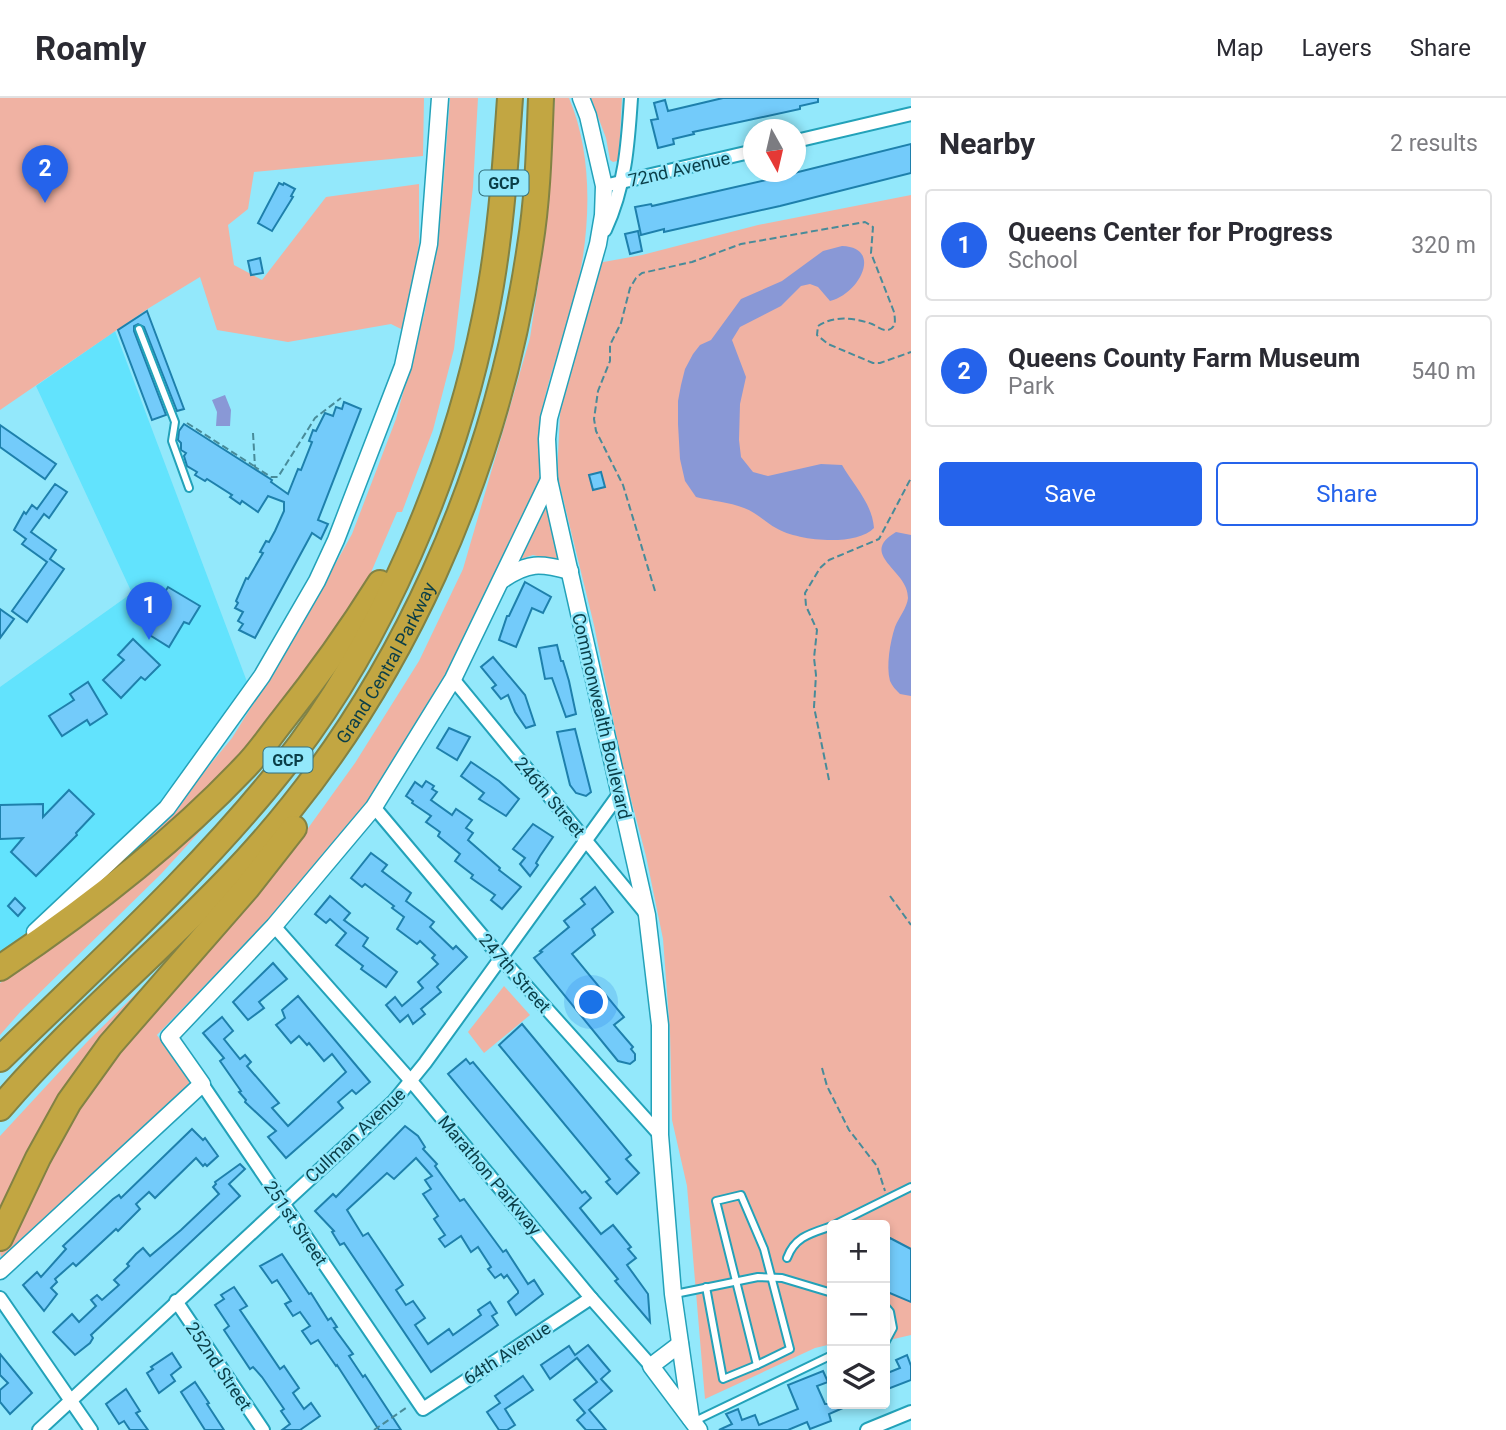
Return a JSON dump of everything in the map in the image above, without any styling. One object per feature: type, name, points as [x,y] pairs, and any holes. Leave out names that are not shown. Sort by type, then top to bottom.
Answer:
[{"type":"highway","name":"Grand Central Parkway","points":[[0,1059],[231,830],[285,765],[333,695],[376,622],[444,466],[470,384],[499,236],[510,98]]},
{"type":"highway","name":"Grand Central Parkway","points":[[0,1108],[68,1036],[191,918],[249,856],[303,792],[336,747],[395,651],[435,573],[494,414],[515,330],[531,245],[541,98]]},
{"type":"highway","points":[[0,966],[72,919],[119,882],[247,766],[331,656],[370,599],[405,542],[444,466]]},
{"type":"highway","points":[[0,1238],[37,1158],[69,1102],[110,1045],[247,888],[290,832],[331,774],[367,710],[395,651]]},
{"type":"street","points":[[0,966],[167,808],[262,676],[317,582],[403,366],[429,244],[440,98]]},
{"type":"street","name":"Commonwealth Boulevard","points":[[581,98],[588,116],[604,186],[598,244],[549,418],[549,480],[647,915],[660,1025],[660,1135],[673,1294],[694,1424]]},
{"type":"street","points":[[598,244],[614,211],[622,182],[628,152],[631,98]]},
{"type":"street","points":[[806,139],[911,114]]},
{"type":"street","name":"72nd Avenue","points":[[604,186],[743,154]]},
{"type":"street","points":[[274,926],[374,807],[453,679],[549,480]]},
{"type":"street","points":[[500,581],[517,570],[533,565],[570,571]]},
{"type":"street","name":"246th Street","points":[[453,679],[647,915]]},
{"type":"street","name":"Cullman Avenue","points":[[39,1430],[394,1101],[620,793]]},
{"type":"street","name":"247th Street","points":[[374,807],[501,958],[660,1135]]},
{"type":"street","name":"251st Street","points":[[274,926],[169,1037],[423,1409]]},
{"type":"street","name":"Marathon Parkway","points":[[274,926],[411,1081],[651,1366],[694,1424]]},
{"type":"street","points":[[0,1270],[202,1084]]},
{"type":"street","points":[[0,1298],[91,1430]]},
{"type":"street","name":"64th Avenue","points":[[423,1409],[591,1298]]},
{"type":"street","name":"252nd Street","points":[[176,1301],[263,1430]]},
{"type":"street","points":[[651,1366],[680,1344]]},
{"type":"street","points":[[867,1430],[889,1426],[911,1412]]},
{"type":"lane","points":[[139,329],[175,422],[172,441],[189,488]]},
{"type":"lane","points":[[845,1220],[911,1187]]},
{"type":"lane","points":[[706,1287],[723,1380],[757,1365],[790,1349],[764,1249],[741,1195],[716,1201],[757,1365]]},
{"type":"lane","points":[[787,1258],[792,1246],[802,1237],[827,1228]]},
{"type":"lane","points":[[673,1294],[736,1281],[771,1278],[782,1278],[827,1292]]},
{"type":"lane","points":[[890,1312],[893,1328],[890,1334]]},
{"type":"lane","points":[[694,1424],[827,1358]]},
{"type":"path","points":[[655,591],[623,485],[596,431],[594,419],[595,404],[610,360],[610,345],[621,323],[630,288],[636,278],[642,273],[692,262],[741,244],[865,222],[873,227],[870,253],[894,312],[893,327],[889,330],[881,329],[860,320],[839,319],[818,326],[817,335],[828,344],[867,362],[880,363],[911,352]]},
{"type":"path","points":[[187,423],[271,477],[278,477],[316,418],[341,398]]},
{"type":"path","points":[[253,433],[255,467]]},
{"type":"path","points":[[829,779],[814,707],[817,630],[806,606],[805,593],[820,568],[829,560],[879,539],[911,478]]},
{"type":"path","points":[[890,896],[911,925]]},
{"type":"path","points":[[822,1068],[827,1087],[849,1130],[877,1166],[887,1198]]},
{"type":"path","points":[[374,1430],[406,1408]]},
{"type":"shaded area","points":[[0,98],[424,98],[423,156],[254,172],[248,209],[228,225],[234,265],[262,280],[326,197],[419,184],[419,243],[405,331],[391,324],[288,342],[217,330],[200,277],[149,308],[0,410]]},
{"type":"shaded area","points":[[450,98],[478,98],[473,187],[454,349],[433,430],[402,512],[397,512],[366,584],[294,690],[233,765],[126,867],[122,863],[185,795],[232,738],[295,636],[352,534],[396,419],[425,311],[442,201]]},
{"type":"shaded area","points":[[555,98],[569,98],[578,123],[587,175],[586,229],[578,283],[543,406],[538,489],[447,680],[369,801],[292,895],[157,1035],[188,1079],[190,1086],[1,1257],[0,1252],[47,1156],[76,1105],[142,1020],[301,838],[355,763],[419,661],[463,569],[530,338],[546,230]]},
{"type":"shaded area","points":[[591,98],[622,98],[617,161],[610,160],[606,138]]},
{"type":"shaded area","points":[[911,195],[911,1335],[890,1340],[890,1220],[827,1220],[827,1345],[815,1348],[705,1399],[687,1186],[672,1120],[670,1032],[663,939],[646,856],[623,769],[594,625],[557,474],[561,396],[598,263],[642,255],[758,225]]},
{"type":"shaded area","points":[[842,246],[854,248],[862,254],[864,262],[858,281],[850,290],[830,301],[818,287],[810,284],[801,286],[781,306],[740,327],[732,340],[746,377],[740,404],[741,457],[753,472],[768,476],[821,464],[842,465],[870,511],[874,528],[865,534],[841,540],[811,539],[786,533],[744,508],[696,497],[685,481],[680,459],[678,401],[685,369],[693,354],[700,345],[711,340],[741,299],[782,281],[823,251]]},
{"type":"shaded area","points":[[115,331],[249,687],[153,815],[0,976],[0,687],[132,593],[36,386]]},
{"type":"shaded area","points":[[225,395],[231,410],[230,426],[216,426],[217,412],[212,400]]},
{"type":"shaded area","points":[[546,505],[549,505],[560,557],[558,561],[533,555],[518,560]]},
{"type":"shaded area","points":[[896,532],[911,535],[911,696],[900,694],[892,685],[888,668],[893,633],[908,598],[901,579],[883,556],[885,540]]},
{"type":"shaded area","points":[[245,773],[214,816],[161,874],[21,1011],[0,1035],[0,983],[70,930]]},
{"type":"shaded area","points":[[169,961],[0,1225],[0,1136],[87,1042]]},
{"type":"shaded area","points":[[504,986],[530,1015],[484,1053],[468,1032]]},
{"type":"building","points":[[723,98],[818,98],[818,102],[800,106],[800,109],[743,119],[743,121],[693,132],[694,134],[673,139],[674,144],[658,148],[651,120],[658,119],[654,103],[665,100],[668,111]]},
{"type":"building","points":[[911,144],[911,173],[780,206],[641,235],[635,207],[652,206],[757,182],[806,182],[806,170]]},
{"type":"building","points":[[279,183],[295,189],[272,231],[258,223]]},
{"type":"building","points":[[638,231],[642,251],[630,254],[625,234]]},
{"type":"building","points":[[260,258],[263,273],[251,275],[248,261]]},
{"type":"building","points":[[147,311],[184,409],[177,411],[144,327],[138,324],[134,326],[134,331],[166,415],[152,420],[118,330]]},
{"type":"building","points":[[344,402],[361,409],[318,520],[328,524],[321,539],[312,533],[255,638],[239,630],[243,624],[238,621],[243,612],[235,608],[238,603],[236,601],[246,578],[248,579],[263,553],[260,552],[266,541],[269,542],[275,531],[284,511],[284,502],[268,496],[258,512],[242,501],[240,504],[230,497],[232,495],[207,479],[205,481],[195,475],[197,472],[187,466],[184,456],[186,453],[181,450],[179,431],[184,424],[272,480],[271,482],[288,494],[312,442],[309,441],[313,430],[316,431],[325,413],[333,416],[336,407],[342,409]]},
{"type":"building","points":[[0,425],[56,464],[45,479],[0,447]]},
{"type":"building","points":[[601,472],[605,487],[593,490],[589,475]]},
{"type":"building","points":[[55,484],[67,492],[49,518],[44,514],[31,532],[56,550],[50,559],[64,569],[27,622],[12,611],[47,562],[22,544],[26,539],[14,530],[24,512],[26,514],[32,505],[37,509]]},
{"type":"building","points":[[525,582],[551,597],[543,613],[532,608],[516,647],[499,640],[507,616]]},
{"type":"building","points":[[168,587],[200,606],[189,624],[184,622],[169,647],[148,634],[164,609],[157,605]]},
{"type":"building","points":[[0,609],[14,619],[0,638]]},
{"type":"building","points":[[133,639],[160,665],[145,680],[141,677],[121,698],[103,680],[124,660],[118,655]]},
{"type":"building","points":[[557,645],[576,714],[566,717],[552,678],[545,679],[539,648]]},
{"type":"building","points":[[493,657],[525,695],[535,725],[526,728],[508,695],[501,699],[492,688],[496,685],[481,667]]},
{"type":"building","points":[[88,682],[107,714],[90,725],[87,720],[62,736],[49,716],[74,700],[70,694]]},
{"type":"building","points":[[449,728],[470,737],[457,760],[437,748]]},
{"type":"building","points":[[575,729],[591,792],[586,796],[576,793],[570,785],[557,732]]},
{"type":"building","points":[[471,762],[519,799],[506,816],[479,799],[484,793],[461,776]]},
{"type":"building","points":[[426,781],[434,786],[432,789],[437,792],[431,800],[452,815],[456,809],[472,820],[466,828],[473,833],[468,840],[521,887],[502,909],[491,900],[495,895],[471,878],[473,875],[455,861],[460,854],[438,836],[440,832],[426,822],[431,816],[406,796],[415,782],[422,787]]},
{"type":"building","points":[[69,790],[94,814],[36,876],[11,852],[23,838],[0,839],[0,805],[43,804],[43,817]]},
{"type":"building","points":[[533,824],[553,837],[530,876],[520,864],[525,858],[513,849]]},
{"type":"building","points":[[371,853],[387,865],[382,871],[411,893],[406,901],[434,922],[430,927],[453,949],[456,946],[467,957],[437,987],[441,992],[421,1009],[425,1014],[413,1024],[408,1015],[400,1022],[386,1005],[395,997],[402,1006],[423,988],[418,982],[438,964],[432,958],[435,955],[420,941],[417,944],[397,929],[404,917],[392,908],[394,906],[365,884],[362,887],[351,878]]},
{"type":"building","points":[[595,887],[613,912],[592,929],[595,935],[572,954],[624,1017],[614,1025],[633,1047],[631,1049],[635,1060],[630,1064],[618,1061],[534,958],[569,927],[564,921],[585,904],[581,899]]},
{"type":"building","points":[[330,896],[350,913],[344,920],[368,938],[363,946],[397,972],[386,987],[361,969],[363,966],[336,945],[346,933],[330,919],[326,923],[315,914]]},
{"type":"building","points":[[15,898],[25,908],[18,916],[8,906]]},
{"type":"building","points":[[273,963],[287,979],[259,1002],[264,1008],[248,1020],[233,1002]]},
{"type":"building","points":[[298,996],[370,1082],[356,1094],[352,1090],[338,1102],[343,1108],[286,1158],[268,1137],[276,1131],[245,1102],[239,1092],[241,1091],[220,1061],[224,1058],[203,1033],[222,1017],[233,1031],[224,1039],[240,1059],[245,1055],[251,1062],[247,1066],[279,1103],[272,1108],[288,1126],[346,1072],[332,1054],[324,1061],[309,1043],[307,1045],[299,1036],[291,1043],[276,1025],[285,1018],[282,1010]]},
{"type":"building","points":[[522,1024],[631,1155],[626,1159],[639,1173],[617,1194],[606,1182],[610,1179],[499,1045]]},
{"type":"building","points":[[466,1059],[470,1064],[473,1062],[582,1193],[585,1191],[591,1198],[580,1208],[601,1234],[613,1225],[631,1247],[628,1249],[636,1258],[627,1265],[648,1294],[650,1322],[615,1281],[618,1279],[448,1074]]},
{"type":"building","points":[[405,1126],[418,1136],[425,1147],[423,1149],[437,1164],[435,1166],[460,1201],[464,1199],[503,1252],[506,1250],[528,1284],[534,1280],[543,1294],[516,1315],[508,1302],[518,1291],[507,1275],[504,1278],[501,1274],[495,1278],[478,1247],[471,1252],[461,1236],[445,1247],[439,1239],[445,1235],[434,1219],[438,1216],[423,1194],[431,1189],[425,1180],[432,1176],[416,1158],[394,1179],[387,1173],[347,1210],[363,1236],[368,1233],[403,1285],[396,1290],[406,1305],[413,1301],[425,1318],[415,1325],[428,1344],[449,1329],[453,1335],[481,1315],[478,1310],[490,1302],[497,1313],[492,1316],[498,1325],[431,1372],[344,1243],[340,1245],[332,1232],[334,1231],[315,1211],[333,1194],[336,1197]]},
{"type":"building","points":[[192,1129],[203,1140],[205,1138],[218,1156],[207,1166],[203,1166],[196,1158],[155,1198],[149,1192],[136,1204],[140,1209],[118,1231],[116,1229],[76,1266],[73,1263],[55,1279],[57,1282],[51,1288],[57,1294],[44,1311],[23,1285],[37,1272],[41,1277],[66,1249],[63,1246],[113,1199],[119,1195],[121,1198]]},
{"type":"building","points":[[240,1164],[245,1169],[229,1184],[240,1196],[91,1335],[93,1338],[90,1343],[75,1355],[53,1332],[72,1314],[79,1322],[96,1306],[91,1300],[97,1295],[102,1300],[119,1285],[114,1280],[129,1266],[127,1264],[136,1254],[143,1248],[150,1256],[181,1230],[219,1194],[213,1187],[215,1182]]},
{"type":"building","points":[[890,1238],[911,1249],[911,1302],[890,1293]]},
{"type":"building","points":[[282,1254],[328,1320],[331,1318],[337,1327],[334,1328],[353,1354],[349,1356],[363,1377],[365,1375],[401,1430],[379,1430],[318,1340],[311,1344],[302,1331],[310,1326],[300,1312],[293,1316],[285,1304],[291,1301],[277,1280],[272,1283],[260,1266]]},
{"type":"building","points":[[234,1287],[247,1306],[240,1310],[280,1369],[284,1366],[299,1388],[293,1393],[304,1409],[311,1403],[320,1416],[300,1430],[282,1430],[290,1424],[281,1411],[284,1409],[262,1377],[253,1367],[250,1369],[224,1330],[229,1326],[215,1305],[224,1299],[221,1295]]},
{"type":"building","points":[[588,1345],[610,1371],[601,1379],[612,1391],[589,1410],[606,1430],[586,1430],[577,1420],[585,1413],[574,1400],[597,1382],[577,1358],[550,1379],[541,1365],[569,1346],[575,1355]]},
{"type":"building","points":[[172,1353],[181,1367],[171,1375],[175,1381],[159,1393],[147,1373],[153,1369],[151,1367]]},
{"type":"building","points":[[0,1354],[32,1393],[10,1414],[0,1402],[0,1390],[8,1383],[0,1375]]},
{"type":"building","points":[[907,1355],[911,1366],[911,1380],[890,1388],[890,1372],[900,1368],[896,1360]]},
{"type":"building","points":[[823,1371],[827,1382],[817,1386],[827,1409],[840,1409],[829,1414],[831,1421],[810,1429],[807,1422],[788,1430],[719,1430],[732,1424],[726,1414],[738,1409],[742,1420],[755,1415],[759,1425],[798,1409],[788,1385]]},
{"type":"building","points":[[523,1376],[533,1390],[505,1409],[515,1425],[507,1430],[499,1430],[487,1412],[500,1403],[495,1396]]},
{"type":"building","points":[[195,1382],[224,1430],[205,1430],[181,1392]]},
{"type":"building","points":[[126,1389],[140,1411],[136,1413],[148,1430],[130,1430],[124,1421],[119,1424],[106,1404]]},
{"type":"place","name":"Queens County Farm Museum","points":[[45,203]]},
{"type":"place","name":"Queens Center for Progress","points":[[149,640]]}]
